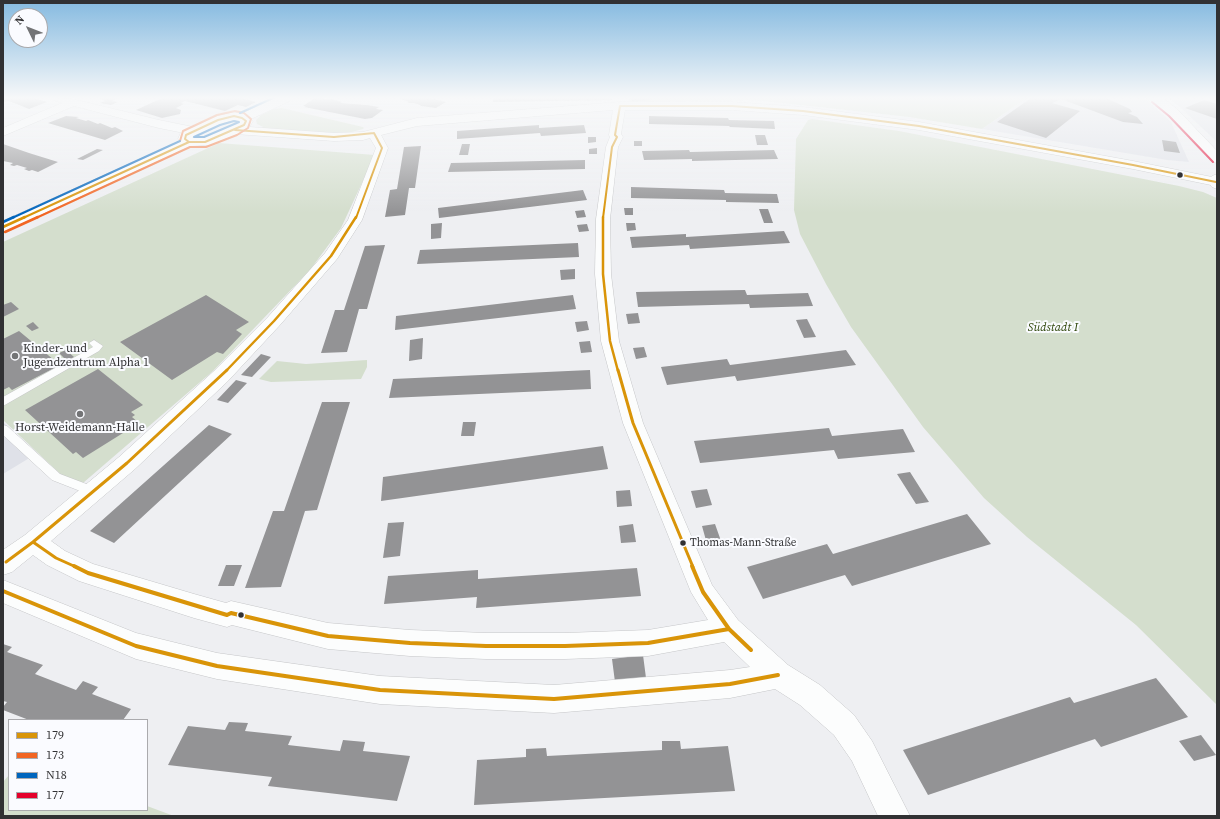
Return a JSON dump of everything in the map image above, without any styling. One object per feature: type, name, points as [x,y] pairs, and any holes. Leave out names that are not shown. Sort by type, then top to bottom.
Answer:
[{"type":"main road","points":[[3,226],[191,136]]},
{"type":"main road","points":[[192,136],[205,142],[219,136]]},
{"type":"main road","points":[[1195,136],[1217,159]]},
{"type":"street","points":[[323,136],[344,136]]},
{"type":"street","points":[[3,564],[33,542],[127,463],[221,376],[274,321],[331,256],[355,220],[382,148],[375,136]]},
{"type":"street","points":[[616,136],[612,147],[603,219],[602,274],[610,341],[633,423],[703,592],[729,629],[778,675],[810,695],[844,725],[862,751],[894,816]]},
{"type":"street","points":[[975,136],[1133,165],[1216,182]]},
{"type":"street","points":[[33,542],[56,558],[88,573],[227,615],[231,613],[328,636],[410,643],[486,646],[565,646],[648,643],[729,629]]},
{"type":"street","points":[[3,591],[136,646],[217,666],[380,690],[554,699],[730,684],[778,675]]},
{"type":"lane","points":[[3,402],[96,349],[98,346],[94,343]]},
{"type":"lane","points":[[3,429],[56,477],[92,491]]},
{"type":"shaded area","points":[[1025,136],[1177,136],[1189,162],[1167,160]]},
{"type":"shaded area","points":[[1211,136],[1217,136],[1217,142]]},
{"type":"shaded area","points":[[3,422],[36,454],[3,474]]},
{"type":"green space","name":"Südstadt I","points":[[798,136],[926,136],[1179,186],[1203,192],[1217,198],[1217,705],[1136,625],[1027,537],[984,498],[923,427],[851,327],[826,284],[800,234],[794,210],[796,139]]},
{"type":"green space","points":[[219,143],[375,155],[341,228],[310,270],[213,371],[76,489],[3,420],[3,242]]},
{"type":"green space","points":[[367,360],[367,367],[361,379],[271,382],[259,379],[277,361],[306,364]]},
{"type":"green space","points":[[8,776],[8,811],[148,811],[148,806],[174,816],[3,816],[3,782]]},
{"type":"building","points":[[92,136],[113,136],[105,140]]},
{"type":"building","points":[[457,136],[495,136],[457,139]]},
{"type":"building","points":[[755,136],[765,136],[768,145],[757,145]]},
{"type":"building","points":[[588,137],[596,137],[596,142],[588,143]]},
{"type":"building","points":[[1162,140],[1176,142],[1180,153],[1164,151]]},
{"type":"building","points":[[634,141],[642,141],[642,146],[634,146]]},
{"type":"building","points":[[3,144],[58,162],[38,172],[32,170],[29,171],[24,169],[27,168],[17,165],[10,165],[13,163],[3,161]]},
{"type":"building","points":[[462,144],[470,144],[468,155],[459,155]]},
{"type":"building","points":[[421,146],[415,188],[409,188],[405,215],[385,217],[390,190],[397,189],[404,147]]},
{"type":"building","points":[[597,148],[597,154],[589,154],[589,149]]},
{"type":"building","points":[[97,149],[103,150],[83,160],[77,159]]},
{"type":"building","points":[[689,150],[690,152],[774,150],[778,159],[692,161],[692,159],[644,160],[642,151]]},
{"type":"building","points":[[585,160],[585,169],[448,172],[451,163]]},
{"type":"building","points":[[631,187],[724,190],[725,193],[777,194],[779,203],[726,202],[726,200],[631,198]]},
{"type":"building","points":[[583,190],[587,200],[439,218],[438,208]]},
{"type":"building","points":[[624,208],[633,208],[633,215],[625,215]]},
{"type":"building","points":[[759,209],[768,209],[773,223],[764,223]]},
{"type":"building","points":[[584,210],[586,217],[577,218],[575,211]]},
{"type":"building","points":[[442,223],[441,238],[431,239],[431,224]]},
{"type":"building","points":[[626,223],[635,223],[636,230],[627,231]]},
{"type":"building","points":[[587,224],[589,231],[579,232],[577,225]]},
{"type":"building","points":[[784,231],[790,243],[690,249],[689,245],[632,248],[630,237],[686,234],[686,237]]},
{"type":"building","points":[[578,243],[579,257],[417,264],[420,250]]},
{"type":"building","points":[[385,245],[367,309],[359,309],[347,352],[321,353],[335,310],[344,310],[365,246]]},
{"type":"building","points":[[575,269],[575,279],[561,280],[560,270]]},
{"type":"building","points":[[745,290],[747,295],[808,293],[813,306],[750,308],[749,304],[638,307],[636,292]]},
{"type":"building","points":[[206,295],[249,322],[236,330],[242,334],[223,354],[217,352],[172,380],[120,342]]},
{"type":"building","points":[[573,295],[576,309],[395,330],[396,316]]},
{"type":"building","points":[[11,302],[19,309],[3,317],[3,305]]},
{"type":"building","points":[[638,313],[640,323],[628,324],[626,314]]},
{"type":"building","points":[[807,319],[816,337],[804,338],[796,320]]},
{"type":"building","points":[[587,321],[589,330],[577,332],[575,322]]},
{"type":"building","points":[[33,322],[39,328],[32,331],[26,326]]},
{"type":"building","points":[[19,331],[60,365],[12,390],[9,387],[3,390],[3,339]]},
{"type":"building","points":[[423,338],[422,359],[409,361],[410,340]]},
{"type":"building","points":[[590,341],[592,352],[581,353],[579,342]]},
{"type":"building","points":[[644,347],[647,357],[636,359],[633,348]]},
{"type":"building","points":[[66,350],[74,357],[67,361],[59,353]]},
{"type":"building","points":[[846,350],[856,365],[737,381],[735,376],[667,385],[661,367],[727,359],[730,365]]},
{"type":"building","points":[[261,354],[271,357],[252,377],[241,375]]},
{"type":"building","name":"Horst-Weidemann-Halle","points":[[98,369],[143,405],[131,412],[135,415],[132,417],[139,423],[83,458],[76,452],[73,454],[25,410]]},
{"type":"building","points":[[590,370],[591,389],[389,398],[393,379]]},
{"type":"building","points":[[236,380],[247,383],[228,403],[217,400]]},
{"type":"building","points":[[322,402],[350,402],[317,510],[305,511],[281,587],[245,588],[273,511],[284,511]]},
{"type":"building","points":[[463,422],[476,422],[474,436],[461,436]]},
{"type":"building","points":[[209,425],[232,434],[114,543],[90,531]]},
{"type":"building","points":[[829,428],[832,436],[903,429],[915,452],[838,459],[834,450],[700,463],[694,441]]},
{"type":"building","points":[[603,446],[608,469],[381,501],[383,477]]},
{"type":"building","points":[[910,472],[929,502],[916,504],[897,474]]},
{"type":"building","points":[[707,489],[712,505],[696,508],[691,491]]},
{"type":"building","points":[[630,490],[632,506],[617,507],[616,491]]},
{"type":"building","points":[[967,514],[991,544],[852,586],[845,575],[763,599],[747,567],[827,544],[833,554]]},
{"type":"building","points":[[404,522],[400,556],[383,558],[388,523]]},
{"type":"building","points":[[633,524],[636,542],[621,543],[619,526]]},
{"type":"building","points":[[715,524],[721,541],[707,544],[702,526]]},
{"type":"building","points":[[226,565],[242,565],[234,586],[218,586]]},
{"type":"building","points":[[637,568],[641,596],[476,608],[477,597],[384,604],[388,576],[478,570],[478,579]]},
{"type":"building","points":[[3,644],[12,647],[7,652],[43,665],[35,674],[76,690],[83,681],[98,687],[92,694],[131,709],[124,719],[26,719],[3,710],[3,707],[7,702],[3,701]]},
{"type":"building","points":[[643,655],[646,678],[615,682],[612,659]]},
{"type":"building","points":[[1156,678],[1188,717],[1101,747],[1095,739],[928,795],[903,750],[1070,697],[1074,703]]},
{"type":"building","points":[[229,722],[248,723],[245,731],[292,736],[288,745],[340,751],[343,740],[365,742],[363,751],[410,756],[397,801],[268,786],[272,777],[168,765],[188,726],[225,730]]},
{"type":"building","points":[[1201,735],[1216,755],[1194,761],[1179,741]]},
{"type":"building","points":[[662,741],[680,741],[681,749],[728,746],[735,791],[474,805],[477,760],[526,757],[526,749],[546,748],[547,756],[662,750]]},
{"type":"transit line","name":"173","points":[[180,141],[181,136]]},
{"type":"transit line","name":"179","points":[[186,136],[185,139],[189,142],[205,142],[218,136]]},
{"type":"transit line","name":"N18","points":[[196,136],[194,137],[206,136]]},
{"type":"transit line","name":"173","points":[[5,232],[190,147],[206,147],[234,136]]},
{"type":"transit line","name":"179","points":[[323,136],[342,136]]},
{"type":"transit line","name":"179","points":[[6,562],[33,542],[127,463],[221,376],[274,321],[331,256],[355,220],[382,148],[376,136]]},
{"type":"transit line","name":"179","points":[[616,136],[612,147],[603,219],[603,274],[610,341],[633,423],[703,592],[729,629],[751,650]]},
{"type":"transit line","name":"179","points":[[975,136],[1133,165],[1216,182]]},
{"type":"transit line","name":"177","points":[[1188,136],[1213,162]]},
{"type":"transit line","name":"N18","points":[[3,222],[180,141]]},
{"type":"transit line","name":"179","points":[[3,227],[189,142]]},
{"type":"transit line","name":"179","points":[[33,542],[56,558],[88,573],[227,615],[231,613],[328,636],[410,643],[486,646],[565,646],[648,643],[729,629]]},
{"type":"transit line","name":"179","points":[[3,591],[136,646],[217,666],[380,690],[554,699],[730,684],[778,675]]},
{"type":"place","name":"Kinder- und Jugendzentrum Alpha 1","points":[[15,356]]},
{"type":"place","name":"Horst-Weidemann-Halle","points":[[80,414]]},
{"type":"place","name":"Thomas-Mann-Straße","points":[[683,543]]}]
